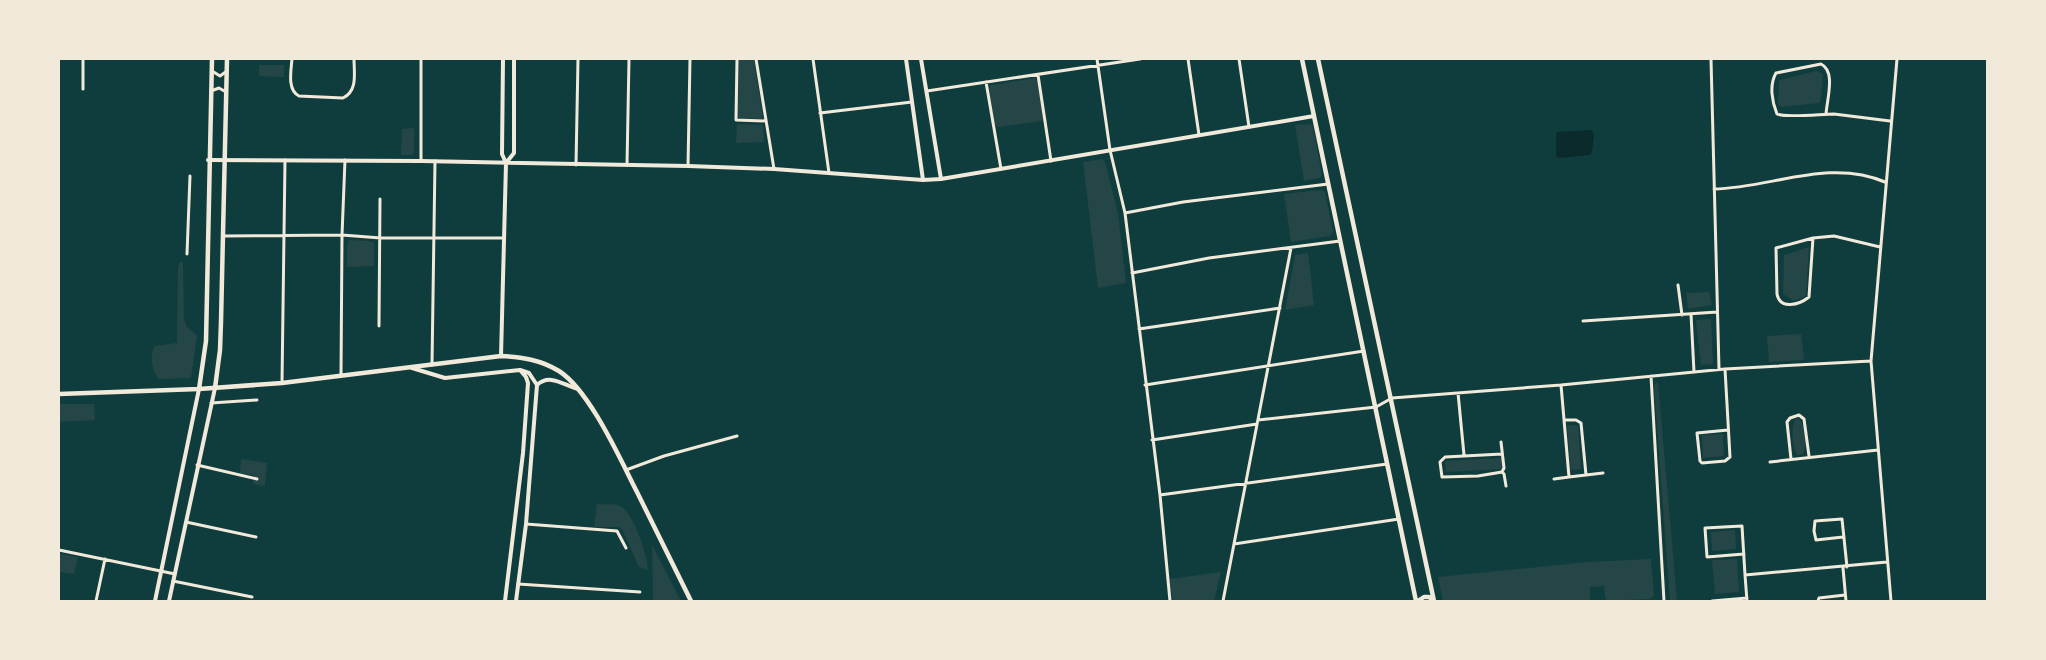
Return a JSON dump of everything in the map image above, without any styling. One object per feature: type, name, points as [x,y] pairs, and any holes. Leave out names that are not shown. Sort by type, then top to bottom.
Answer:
[{"type":"main road","points":[[199,389],[206,341],[208,160],[212,59]]},
{"type":"main road","points":[[214,388],[220,350],[227,59]]},
{"type":"main road","points":[[1302,59],[1417,601],[1424,597],[1429,597],[1434,601]]},
{"type":"main road","points":[[1318,59],[1434,601]]},
{"type":"main road","points":[[59,394],[199,389],[282,383],[501,356],[533,359],[560,372],[578,390],[591,409],[625,470],[692,601]]},
{"type":"street","points":[[83,59],[83,88]]},
{"type":"street","points":[[292,59],[291,88],[294,94],[299,96],[343,98],[350,95],[353,90],[354,59]]},
{"type":"street","points":[[421,59],[421,160]]},
{"type":"street","points":[[501,356],[506,163],[502,154],[503,59]]},
{"type":"street","points":[[506,163],[514,153],[514,59]]},
{"type":"street","points":[[576,165],[578,59]]},
{"type":"street","points":[[627,165],[629,59]]},
{"type":"street","points":[[688,166],[690,59]]},
{"type":"street","points":[[736,59],[736,120],[766,121]]},
{"type":"street","points":[[756,59],[774,169]]},
{"type":"street","points":[[813,59],[829,173]]},
{"type":"street","points":[[906,59],[923,180]]},
{"type":"street","points":[[922,59],[941,179]]},
{"type":"street","points":[[1098,59],[1110,150],[1125,213],[1160,495],[1170,601]]},
{"type":"street","points":[[927,91],[1140,59]]},
{"type":"street","points":[[1188,59],[1199,135]]},
{"type":"street","points":[[1239,59],[1249,127]]},
{"type":"street","points":[[1711,59],[1719,369]]},
{"type":"street","points":[[1891,601],[1871,361],[1890,120],[1897,59]]},
{"type":"street","points":[[1826,114],[1829,72],[1826,66],[1821,64],[1776,73],[1773,78],[1773,105],[1777,114],[1782,117],[1826,114],[1890,120]]},
{"type":"street","points":[[212,71],[220,76],[227,71]]},
{"type":"street","points":[[1038,74],[1051,160]]},
{"type":"street","points":[[986,82],[1001,169]]},
{"type":"street","points":[[210,92],[219,88],[226,92]]},
{"type":"street","points":[[820,113],[912,102]]},
{"type":"street","points":[[208,160],[421,160],[576,165],[688,166],[774,169],[923,180],[941,179],[1314,116]]},
{"type":"street","points":[[282,383],[285,160]]},
{"type":"street","points":[[341,376],[342,235],[345,160]]},
{"type":"street","points":[[435,161],[432,366],[438,377]]},
{"type":"street","points":[[1714,189],[1744,186],[1821,172],[1869,177],[1885,182]]},
{"type":"street","points":[[187,254],[190,176]]},
{"type":"street","points":[[1125,213],[1183,202],[1328,184]]},
{"type":"street","points":[[379,326],[380,199]]},
{"type":"street","points":[[223,236],[342,235],[381,238],[503,238]]},
{"type":"street","points":[[1813,238],[1809,297],[1803,302],[1792,305],[1782,303],[1778,300],[1777,294],[1776,248],[1813,238],[1834,236],[1880,248]]},
{"type":"street","points":[[1132,272],[1209,258],[1340,241]]},
{"type":"street","points":[[1223,601],[1291,248]]},
{"type":"street","points":[[1678,286],[1682,315]]},
{"type":"street","points":[[1139,329],[1280,308]]},
{"type":"street","points":[[1583,321],[1717,312]]},
{"type":"street","points":[[1691,314],[1694,372]]},
{"type":"street","points":[[1145,385],[1364,351]]},
{"type":"street","points":[[1152,440],[1257,422],[1376,407],[1392,398],[1561,385],[1719,369],[1871,361]]},
{"type":"street","points":[[412,368],[438,377],[520,370],[529,373],[537,385],[526,524],[516,601]]},
{"type":"street","points":[[1725,369],[1730,457],[1729,460],[1702,463],[1700,461],[1697,433],[1728,430]]},
{"type":"street","points":[[505,601],[524,453],[528,384],[526,377],[520,370]]},
{"type":"street","points":[[1651,376],[1664,601]]},
{"type":"street","points":[[537,385],[543,380],[551,379],[578,390]]},
{"type":"street","points":[[1561,385],[1569,477]]},
{"type":"street","points":[[169,601],[214,388]]},
{"type":"street","points":[[156,601],[199,389]]},
{"type":"street","points":[[1458,393],[1464,455]]},
{"type":"street","points":[[211,403],[257,400]]},
{"type":"street","points":[[1791,459],[1787,422],[1790,418],[1799,415],[1804,419],[1809,456]]},
{"type":"street","points":[[1564,420],[1576,420],[1581,423],[1586,475]]},
{"type":"street","points":[[625,470],[664,456],[737,436]]},
{"type":"street","points":[[1501,442],[1504,468],[1502,472],[1506,486]]},
{"type":"street","points":[[1770,462],[1809,456],[1878,450]]},
{"type":"street","points":[[1502,454],[1464,455],[1442,459],[1440,462],[1442,477],[1478,476],[1502,472]]},
{"type":"street","points":[[1160,495],[1388,464]]},
{"type":"street","points":[[197,465],[257,478]]},
{"type":"street","points":[[1554,479],[1603,473]]},
{"type":"street","points":[[1234,544],[1399,519]]},
{"type":"street","points":[[1844,537],[1816,540],[1814,521],[1842,519],[1844,537],[1846,601]]},
{"type":"street","points":[[186,522],[256,537]]},
{"type":"street","points":[[526,524],[617,531],[626,548]]},
{"type":"street","points":[[1712,601],[1747,600],[1745,574],[1744,554],[1742,526],[1705,528],[1707,557],[1744,554]]},
{"type":"street","points":[[59,550],[175,574]]},
{"type":"street","points":[[96,601],[105,559]]},
{"type":"street","points":[[1745,574],[1888,562]]},
{"type":"street","points":[[173,581],[252,597]]},
{"type":"street","points":[[518,584],[640,592]]},
{"type":"street","points":[[1818,601],[1819,598],[1845,595]]},
{"type":"shaded area","points":[[738,59],[754,59],[763,119],[738,118]]},
{"type":"shaded area","points":[[259,65],[284,65],[284,77],[259,76]]},
{"type":"shaded area","points":[[1816,71],[1823,74],[1819,103],[1781,107],[1778,104],[1780,80]]},
{"type":"shaded area","points":[[1035,78],[1038,81],[1044,118],[1042,121],[998,127],[994,124],[989,88],[991,85]]},
{"type":"shaded area","points":[[737,124],[763,125],[764,142],[736,143]]},
{"type":"shaded area","points":[[1310,124],[1313,127],[1322,175],[1320,178],[1304,181],[1295,125]]},
{"type":"shaded area","points":[[414,128],[414,152],[412,155],[401,155],[402,129]]},
{"type":"shaded area","points":[[1591,130],[1594,134],[1590,155],[1559,158],[1556,156],[1556,134],[1558,132]]},
{"type":"shaded area","points":[[1102,159],[1105,162],[1118,213],[1126,283],[1098,288],[1083,162]]},
{"type":"shaded area","points":[[1319,190],[1325,192],[1333,231],[1330,236],[1291,242],[1284,194]]},
{"type":"shaded area","points":[[349,240],[370,241],[374,243],[374,266],[347,267],[347,244]]},
{"type":"shaded area","points":[[1809,247],[1806,296],[1794,301],[1783,294],[1784,255]]},
{"type":"shaded area","points":[[1308,253],[1314,305],[1285,310],[1295,255]]},
{"type":"shaded area","points":[[180,262],[183,263],[184,320],[187,327],[197,335],[191,378],[159,379],[152,363],[152,354],[155,346],[177,343],[178,267]]},
{"type":"shaded area","points":[[1709,292],[1712,305],[1688,309],[1686,293]]},
{"type":"shaded area","points":[[1711,319],[1713,364],[1701,365],[1696,320]]},
{"type":"shaded area","points":[[1801,334],[1804,360],[1769,362],[1767,336]]},
{"type":"shaded area","points":[[1658,382],[1677,601],[1670,601],[1654,385]]},
{"type":"shaded area","points":[[59,404],[94,404],[95,420],[59,422]]},
{"type":"shaded area","points":[[1795,419],[1799,419],[1801,422],[1805,436],[1803,454],[1797,455],[1793,437]]},
{"type":"shaded area","points":[[1567,425],[1578,426],[1581,469],[1571,470]]},
{"type":"shaded area","points":[[1723,434],[1724,456],[1703,458],[1702,435]]},
{"type":"shaded area","points":[[1502,458],[1502,469],[1446,472],[1445,461]]},
{"type":"shaded area","points":[[241,459],[267,463],[265,486],[253,484],[254,475],[240,473]]},
{"type":"shaded area","points":[[597,504],[618,505],[630,516],[639,535],[648,570],[639,567],[622,529],[618,527],[594,527]]},
{"type":"shaded area","points":[[1735,530],[1736,549],[1712,551],[1711,532]]},
{"type":"shaded area","points":[[652,545],[681,601],[653,601]]},
{"type":"shaded area","points":[[59,555],[78,557],[74,574],[59,572]]},
{"type":"shaded area","points":[[1651,559],[1654,596],[1649,599],[1608,601],[1605,598],[1604,586],[1590,587],[1590,601],[1443,601],[1438,577],[1588,562]]},
{"type":"shaded area","points":[[1737,559],[1739,592],[1715,594],[1712,560]]},
{"type":"shaded area","points":[[1221,572],[1214,601],[1173,601],[1169,579]]}]
